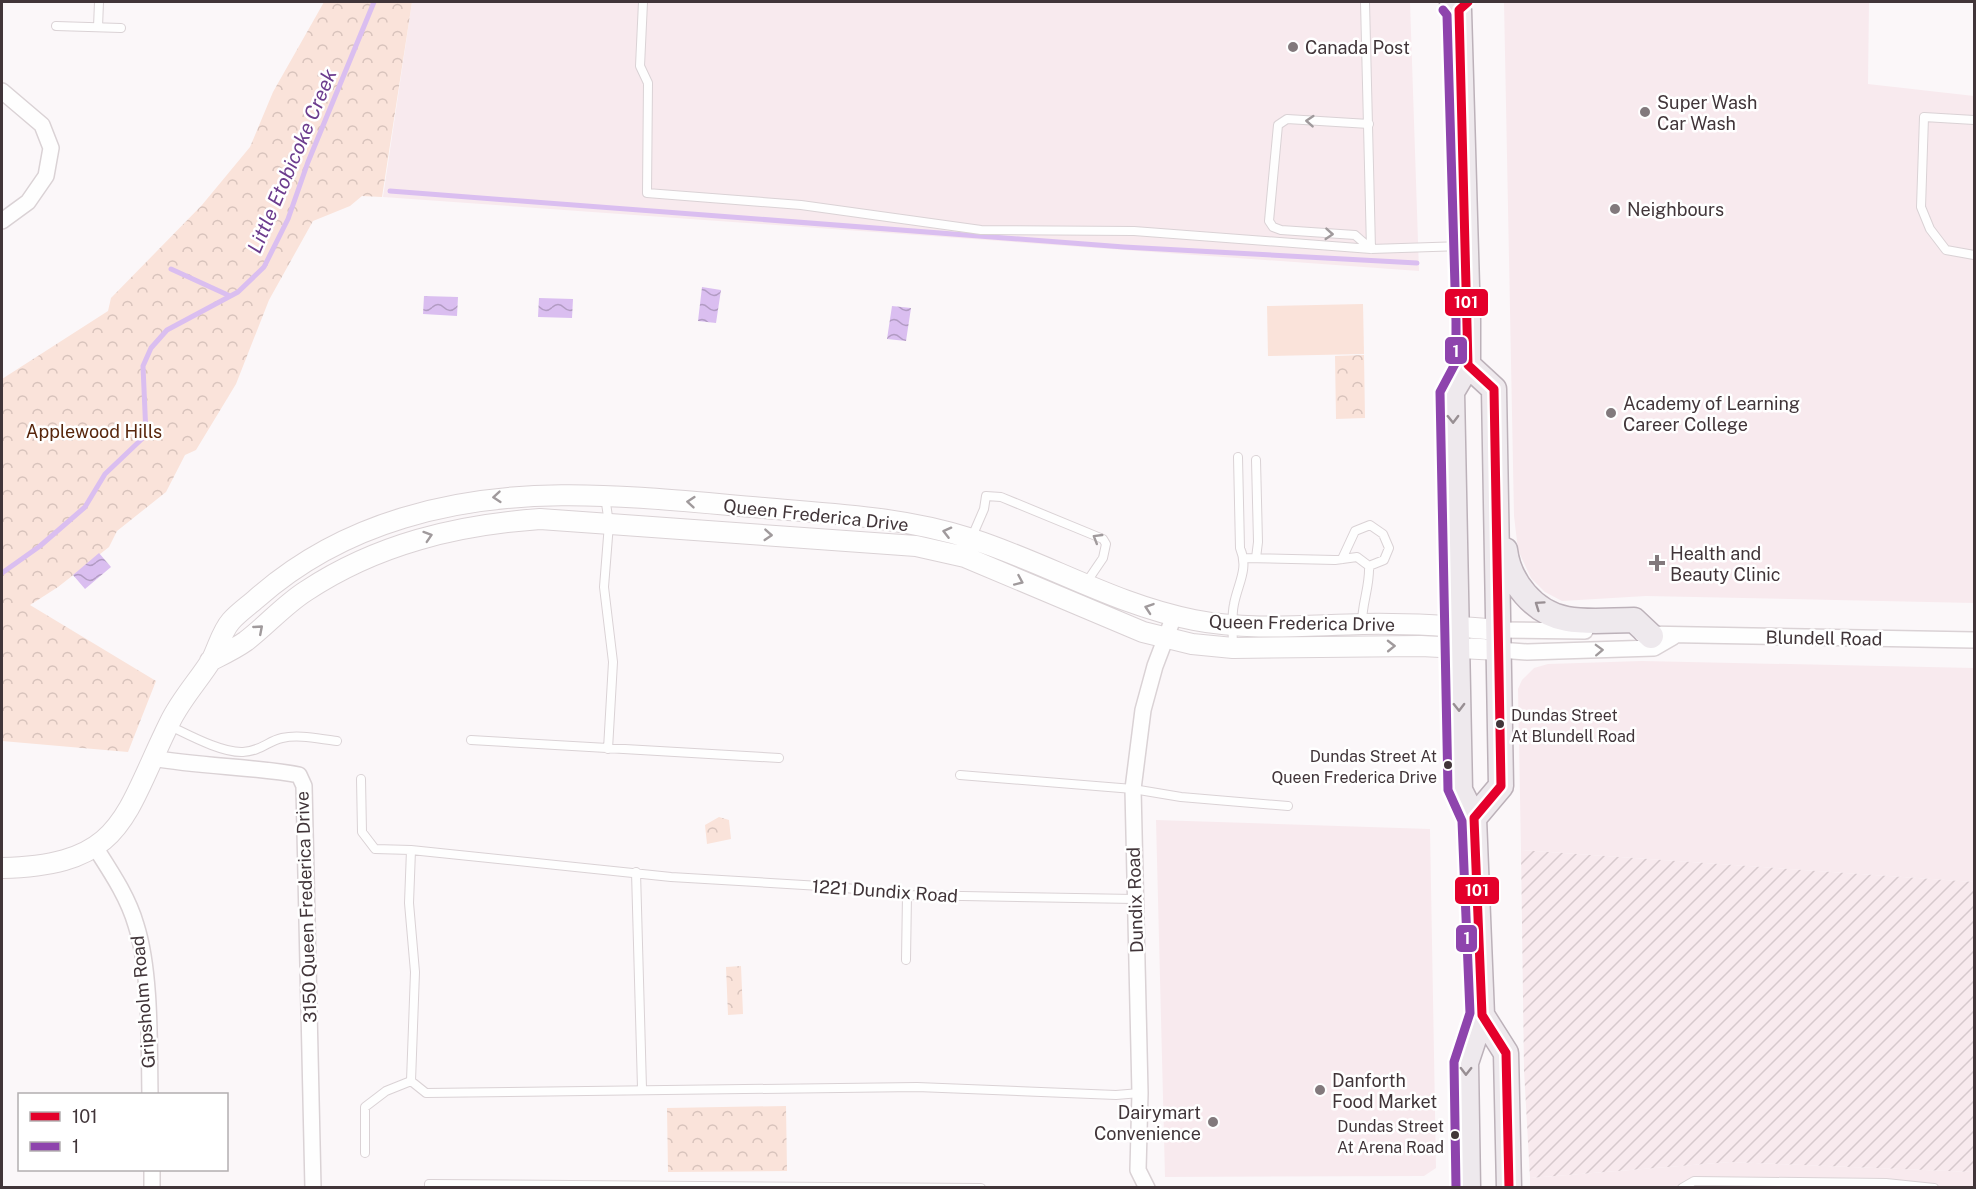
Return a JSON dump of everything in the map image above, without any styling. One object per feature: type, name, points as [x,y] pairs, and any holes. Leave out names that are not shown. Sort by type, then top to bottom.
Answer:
[{"type":"main road","points":[[1459,4],[1468,365],[1452,392],[1460,790],[1473,818],[1482,1015],[1466,1063],[1468,1188]]},
{"type":"main road","points":[[1468,365],[1494,389],[1501,786],[1473,818]]},
{"type":"main road","points":[[1496,508],[1502,524],[1510,571],[1516,584],[1537,604],[1567,619],[1634,620],[1663,636]]},
{"type":"main road","points":[[1482,1015],[1506,1053],[1509,1188]]},
{"type":"street","points":[[2,91],[42,125],[51,147],[46,176],[28,202],[2,221]]},
{"type":"street","name":"Queen Frederica Drive","points":[[2,868],[64,862],[96,848],[116,831],[168,725],[210,661],[229,622],[293,568],[332,545],[405,517],[490,498],[605,494],[867,517],[972,538],[1019,554],[1084,584],[1174,616],[1233,625],[1363,624],[1457,637],[1499,640]]},
{"type":"street","name":"Queen Frederica Drive","points":[[210,661],[245,641],[314,586],[363,559],[440,532],[485,523],[540,519],[916,546],[965,557],[1129,627],[1167,639],[1233,648],[1421,646],[1457,637]]},
{"type":"street","name":"Dundix Road","points":[[1144,1187],[1138,1170],[1140,1093],[1133,789],[1143,710],[1155,666],[1174,616]]},
{"type":"street","name":"Blundell Road","points":[[1499,640],[1526,632],[1624,630],[1663,636],[1974,640]]},
{"type":"street","name":"Blundell Road","points":[[1499,640],[1527,652],[1654,648],[1663,636]]},
{"type":"street","name":"3150 Queen Frederica Drive","points":[[153,758],[187,765],[281,771],[299,775],[304,786],[313,1188]]},
{"type":"street","name":"Gripsholm Road","points":[[96,848],[125,896],[137,926],[145,975],[150,1093]]},
{"type":"street","points":[[152,1171],[152,1188]]},
{"type":"lane","points":[[98,27],[99,2]]},
{"type":"lane","points":[[643,2],[640,66],[648,83],[647,193],[801,205],[981,230],[1134,231],[1371,249],[1466,246]]},
{"type":"lane","points":[[1365,2],[1371,249]]},
{"type":"lane","points":[[56,26],[120,28]]},
{"type":"lane","points":[[1974,120],[1924,117],[1921,207],[1930,229],[1946,250],[1974,255]]},
{"type":"lane","points":[[1369,124],[1287,119],[1278,125],[1269,221],[1273,227],[1281,230],[1354,236],[1371,249]]},
{"type":"lane","points":[[1233,648],[1234,604],[1243,581],[1244,558],[1240,548],[1238,457]]},
{"type":"lane","points":[[1256,460],[1258,542],[1256,558]]},
{"type":"lane","points":[[605,494],[609,524],[604,587],[613,662],[608,749]]},
{"type":"lane","points":[[965,557],[986,496],[1001,497],[1103,539],[1106,544],[1103,558],[1084,584]]},
{"type":"lane","points":[[1342,559],[1355,531],[1370,525],[1383,534],[1389,548],[1384,560],[1369,566]]},
{"type":"lane","points":[[1244,558],[1342,559],[1357,557],[1369,566]]},
{"type":"lane","points":[[1363,624],[1362,604],[1369,578],[1369,566]]},
{"type":"lane","points":[[168,725],[203,741],[241,752],[263,749],[280,738],[297,737],[337,741]]},
{"type":"lane","points":[[471,740],[779,758]]},
{"type":"lane","points":[[960,774],[1133,789],[1181,797],[1288,806]]},
{"type":"lane","name":"1221 Dundix Road","points":[[361,779],[362,832],[375,849],[411,850],[671,877],[837,887],[907,895],[1135,900]]},
{"type":"lane","points":[[411,850],[410,903],[415,972],[411,1081]]},
{"type":"lane","points":[[636,872],[642,1088]]},
{"type":"lane","points":[[906,960],[907,895]]},
{"type":"lane","points":[[411,1081],[426,1093],[642,1088],[917,1087],[1116,1095],[1140,1093]]},
{"type":"lane","points":[[365,1154],[365,1107],[386,1090],[411,1081]]},
{"type":"lane","points":[[1682,1188],[1694,1181],[1706,1181],[1886,1183],[1934,1188]]},
{"type":"lane","points":[[429,1188],[429,1184],[572,1187],[981,1188]]},
{"type":"shaded area","points":[[412,2],[1410,2],[1419,271],[383,197]]},
{"type":"shaded area","points":[[1504,2],[1869,2],[1868,84],[1974,96],[1974,603],[1646,596],[1562,601],[1545,592],[1531,578],[1518,550],[1514,516]]},
{"type":"shaded area","points":[[1642,661],[1974,668],[1974,882],[1521,850],[1518,689],[1522,680],[1534,668],[1548,664]]},
{"type":"shaded area","points":[[1156,820],[1430,829],[1436,1168],[1424,1176],[1165,1177]]},
{"type":"shaded area","points":[[1521,850],[1974,882],[1974,1172],[1730,1162],[1530,1178],[1524,1070]]},
{"type":"shaded area","points":[[1730,1162],[1974,1172],[1974,1188],[1530,1188],[1530,1178]]},
{"type":"green space","name":"Applewood Hills","points":[[324,2],[412,2],[382,197],[362,196],[350,206],[313,221],[269,300],[236,384],[196,450],[185,455],[166,492],[117,531],[109,547],[58,587],[30,605],[156,681],[128,752],[2,741],[2,379],[108,311],[111,298],[202,205],[250,147],[273,92]]},
{"type":"green space","points":[[1363,304],[1364,354],[1268,356],[1267,306]]},
{"type":"green space","points":[[1364,355],[1365,418],[1336,419],[1335,356]]},
{"type":"green space","points":[[719,817],[729,820],[731,839],[707,844],[705,825]]},
{"type":"green space","points":[[741,966],[743,1014],[728,1015],[726,967]]},
{"type":"green space","points":[[786,1106],[787,1171],[668,1172],[667,1108]]},
{"type":"water","points":[[702,287],[721,290],[716,323],[698,321]]},
{"type":"water","points":[[424,296],[458,297],[457,316],[423,314]]},
{"type":"water","points":[[539,298],[573,299],[572,318],[538,317]]},
{"type":"water","points":[[892,306],[911,308],[906,341],[887,339]]},
{"type":"water","points":[[99,553],[111,567],[85,589],[73,575]]},
{"type":"waterway","name":"Little Etobicoke Creek","points":[[2,573],[40,546],[85,507],[105,474],[146,435],[143,366],[151,348],[167,330],[238,292],[264,267],[288,219],[308,162],[374,2]]},
{"type":"waterway","points":[[390,191],[1124,247],[1417,263]]},
{"type":"waterway","points":[[171,269],[230,296]]},
{"type":"transit line","name":"101","points":[[1468,2],[1459,10],[1468,365],[1494,389],[1501,786],[1474,818],[1482,1015],[1506,1053],[1509,1188]]},
{"type":"transit line","name":"1","points":[[1443,10],[1447,15],[1456,321],[1456,362],[1440,392],[1448,790],[1462,821],[1470,1013],[1454,1062],[1456,1188]]},
{"type":"place","name":"Canada Post","points":[[1293,47]]},
{"type":"place","name":"Super Wash Car Wash","points":[[1645,112]]},
{"type":"place","name":"Neighbours","points":[[1615,209]]},
{"type":"place","name":"Academy of Learning Career College","points":[[1611,413]]},
{"type":"place","name":"Health and Beauty Clinic","points":[[1657,563]]},
{"type":"place","name":"Dundas Street At Blundell Road","points":[[1500,724]]},
{"type":"place","name":"Dundas Street At Queen Frederica Drive","points":[[1448,765]]},
{"type":"place","name":"Danforth Food Market","points":[[1320,1090]]},
{"type":"place","name":"Dairymart Convenience","points":[[1213,1122]]},
{"type":"place","name":"Dundas Street At Arena Road","points":[[1455,1135]]}]
